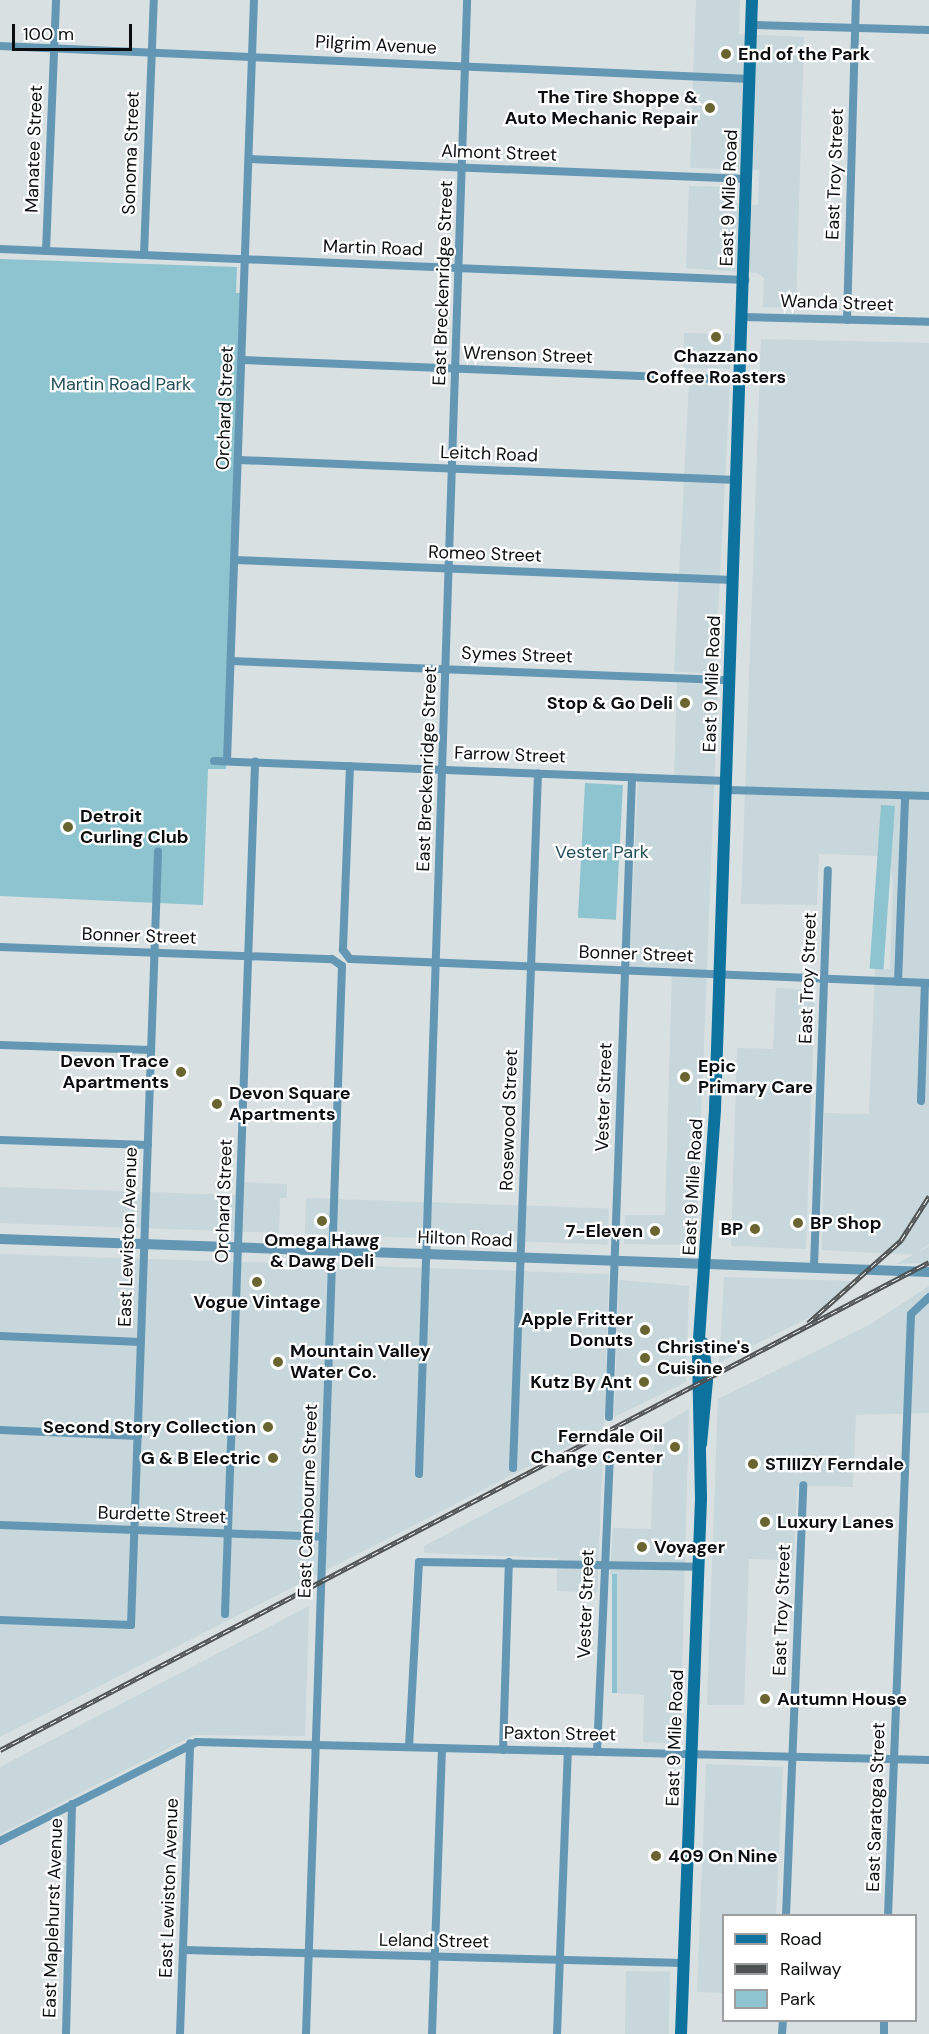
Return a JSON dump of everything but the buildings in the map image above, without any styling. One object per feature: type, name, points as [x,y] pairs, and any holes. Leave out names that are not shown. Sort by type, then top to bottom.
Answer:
[{"type":"main road","name":"East 9 Mile Road","points":[[681,2034],[698,1567],[701,1444],[696,1434],[703,1344],[720,975],[745,280],[752,0]]},
{"type":"street","name":"Manatee Street","points":[[46,251],[56,0]]},
{"type":"street","name":"Sonoma Street","points":[[144,255],[154,0]]},
{"type":"street","name":"Orchard Street","points":[[227,761],[247,259],[254,0]]},
{"type":"street","name":"East Breckenridge Street","points":[[419,1474],[464,168],[467,0]]},
{"type":"street","name":"East Troy Street","points":[[847,320],[856,0]]},
{"type":"street","points":[[752,26],[929,30]]},
{"type":"street","name":"Pilgrim Avenue","points":[[0,46],[750,79]]},
{"type":"street","name":"Almont Street","points":[[250,159],[747,179]]},
{"type":"street","name":"Martin Road","points":[[0,249],[745,280]]},
{"type":"street","name":"Wanda Street","points":[[743,317],[929,322]]},
{"type":"street","name":"Wrenson Street","points":[[243,360],[741,380]]},
{"type":"street","name":"Leitch Road","points":[[239,460],[738,480]]},
{"type":"street","name":"Romeo Street","points":[[235,560],[734,580]]},
{"type":"street","name":"Symes Street","points":[[231,661],[730,680]]},
{"type":"street","name":"Farrow Street","points":[[214,761],[632,777],[727,785],[929,796]]},
{"type":"street","name":"Orchard Street","points":[[225,1614],[255,762]]},
{"type":"street","name":"Bonner Street","points":[[350,766],[344,953],[350,959],[927,983]]},
{"type":"street","name":"Rosewood Street","points":[[513,1468],[538,773]]},
{"type":"street","name":"Vester Street","points":[[609,1418],[632,777]]},
{"type":"street","points":[[898,982],[905,796]]},
{"type":"street","name":"East Lewiston Avenue","points":[[0,1620],[131,1625],[158,851]]},
{"type":"street","name":"East Troy Street","points":[[814,1267],[828,870]]},
{"type":"street","name":"Bonner Street","points":[[0,947],[335,960],[343,969]]},
{"type":"street","name":"East Cambourne Street","points":[[306,2034],[343,969]]},
{"type":"street","points":[[921,1101],[927,983]]},
{"type":"street","points":[[0,1045],[151,1050]]},
{"type":"street","points":[[0,1140],[147,1145]]},
{"type":"street","name":"Hilton Road","points":[[0,1239],[615,1261],[707,1261],[929,1272]]},
{"type":"street","name":"East Saratoga Street","points":[[888,1914],[911,1314],[929,1297]]},
{"type":"street","points":[[0,1336],[141,1341]]},
{"type":"street","points":[[0,1431],[138,1436]]},
{"type":"street","name":"Vester Street","points":[[597,1752],[610,1458]]},
{"type":"street","name":"East Troy Street","points":[[786,1914],[803,1485]]},
{"type":"street","name":"Burdette Street","points":[[0,1526],[323,1537]]},
{"type":"street","points":[[409,1748],[419,1562],[698,1567]]},
{"type":"street","points":[[503,1750],[510,1562]]},
{"type":"street","points":[[0,1841],[190,1743]]},
{"type":"street","name":"East Lewiston Avenue","points":[[180,2034],[190,1743]]},
{"type":"street","name":"Paxton Street","points":[[190,1743],[929,1760]]},
{"type":"street","points":[[432,2034],[442,1748]]},
{"type":"street","points":[[557,2034],[568,1751]]},
{"type":"street","name":"East Maplehurst Avenue","points":[[66,2034],[72,1804]]},
{"type":"street","name":"Leland Street","points":[[183,1950],[683,1963]]},
{"type":"shaded area","points":[[696,0],[740,0],[739,34],[804,37],[796,308],[763,307],[764,278],[757,273],[686,268],[689,186],[735,187],[735,204],[758,205],[759,170],[690,168]]},
{"type":"shaded area","points":[[684,333],[731,334],[730,369],[683,368]]},
{"type":"shaded area","points":[[761,339],[929,343],[929,1244],[917,1253],[929,1246],[929,1263],[896,1264],[913,1255],[822,1250],[824,1113],[869,1114],[875,969],[890,969],[893,883],[881,805],[879,856],[819,854],[817,905],[741,904]]},
{"type":"shaded area","points":[[689,384],[730,386],[715,674],[674,672]]},
{"type":"shaded area","points":[[677,683],[718,684],[697,1224],[692,1245],[624,1244],[625,1215],[665,1215],[672,971],[629,969],[638,777],[674,778]]},
{"type":"shaded area","points":[[776,988],[815,990],[806,1249],[731,1246],[737,1048],[773,1049]]},
{"type":"shaded area","points":[[236,1182],[287,1184],[287,1198],[280,1198],[279,1233],[0,1223],[0,1187],[235,1195]]},
{"type":"shaded area","points":[[306,1198],[609,1209],[608,1245],[305,1234]]},
{"type":"shaded area","points":[[0,1254],[609,1274],[604,1428],[0,1737]]},
{"type":"shaded area","points":[[724,1277],[851,1281],[820,1312],[719,1363]]},
{"type":"shaded area","points":[[619,1280],[689,1286],[686,1382],[614,1417]]},
{"type":"shaded area","points":[[929,1286],[929,1413],[856,1415],[853,1487],[797,1486],[794,1560],[749,1559],[744,1705],[707,1705],[718,1399],[869,1325]]},
{"type":"shaded area","points":[[689,1409],[680,1744],[643,1742],[644,1695],[613,1693],[617,1574],[610,1574],[613,1528],[651,1529],[655,1429]]},
{"type":"shaded area","points":[[603,1452],[597,1593],[557,1591],[557,1558],[424,1553],[424,1546]]},
{"type":"shaded area","points":[[309,1606],[305,1736],[194,1735],[0,1834],[0,1767]]},
{"type":"shaded area","points":[[706,1764],[783,1767],[776,1914],[722,1914],[722,1993],[697,1992]]},
{"type":"shaded area","points":[[626,1971],[670,1972],[669,2034],[625,2034]]},
{"type":"green space","name":"Martin Road Park","points":[[0,259],[237,267],[236,293],[246,293],[226,769],[208,769],[203,905],[0,896]]},
{"type":"green space","name":"Vester Park","points":[[585,783],[623,785],[616,920],[578,918]]},
{"type":"green space","points":[[881,805],[895,806],[884,970],[870,969]]},
{"type":"green space","points":[[612,1574],[617,1574],[617,1693],[612,1693]]},
{"type":"railway","points":[[808,1323],[901,1240],[929,1196]]},
{"type":"railway","points":[[0,1750],[929,1262]]},
{"type":"place","name":"End of the Park","points":[[726,54]]},
{"type":"place","name":"The Tire Shoppe & Auto Mechanic Repair","points":[[710,108]]},
{"type":"place","name":"Chazzano Coffee Roasters","points":[[716,337]]},
{"type":"place","name":"Stop & Go Deli","points":[[685,703]]},
{"type":"place","name":"Detroit Curling Club","points":[[68,827]]},
{"type":"place","name":"Devon Trace Apartments","points":[[181,1072]]},
{"type":"place","name":"Epic Primary Care","points":[[685,1077]]},
{"type":"place","name":"Devon Square Apartments","points":[[217,1104]]},
{"type":"place","name":"Omega Hawg & Dawg Deli","points":[[322,1221]]},
{"type":"place","name":"BP Shop","points":[[798,1223]]},
{"type":"place","name":"BP","points":[[755,1229]]},
{"type":"place","name":"7-Eleven","points":[[655,1231]]},
{"type":"place","name":"Vogue Vintage","points":[[257,1282]]},
{"type":"place","name":"Apple Fritter Donuts","points":[[645,1330]]},
{"type":"place","name":"Christine's Cuisine","points":[[645,1358]]},
{"type":"place","name":"Mountain Valley Water Co.","points":[[278,1362]]},
{"type":"place","name":"Kutz By Ant","points":[[644,1382]]},
{"type":"place","name":"Second Story Collection","points":[[268,1427]]},
{"type":"place","name":"Ferndale Oil Change Center","points":[[675,1447]]},
{"type":"place","name":"G & B Electric","points":[[273,1458]]},
{"type":"place","name":"STIIIZY Ferndale","points":[[753,1464]]},
{"type":"place","name":"Luxury Lanes","points":[[765,1522]]},
{"type":"place","name":"Voyager","points":[[642,1547]]},
{"type":"place","name":"Autumn House","points":[[765,1699]]},
{"type":"place","name":"409 On Nine","points":[[656,1856]]}]
